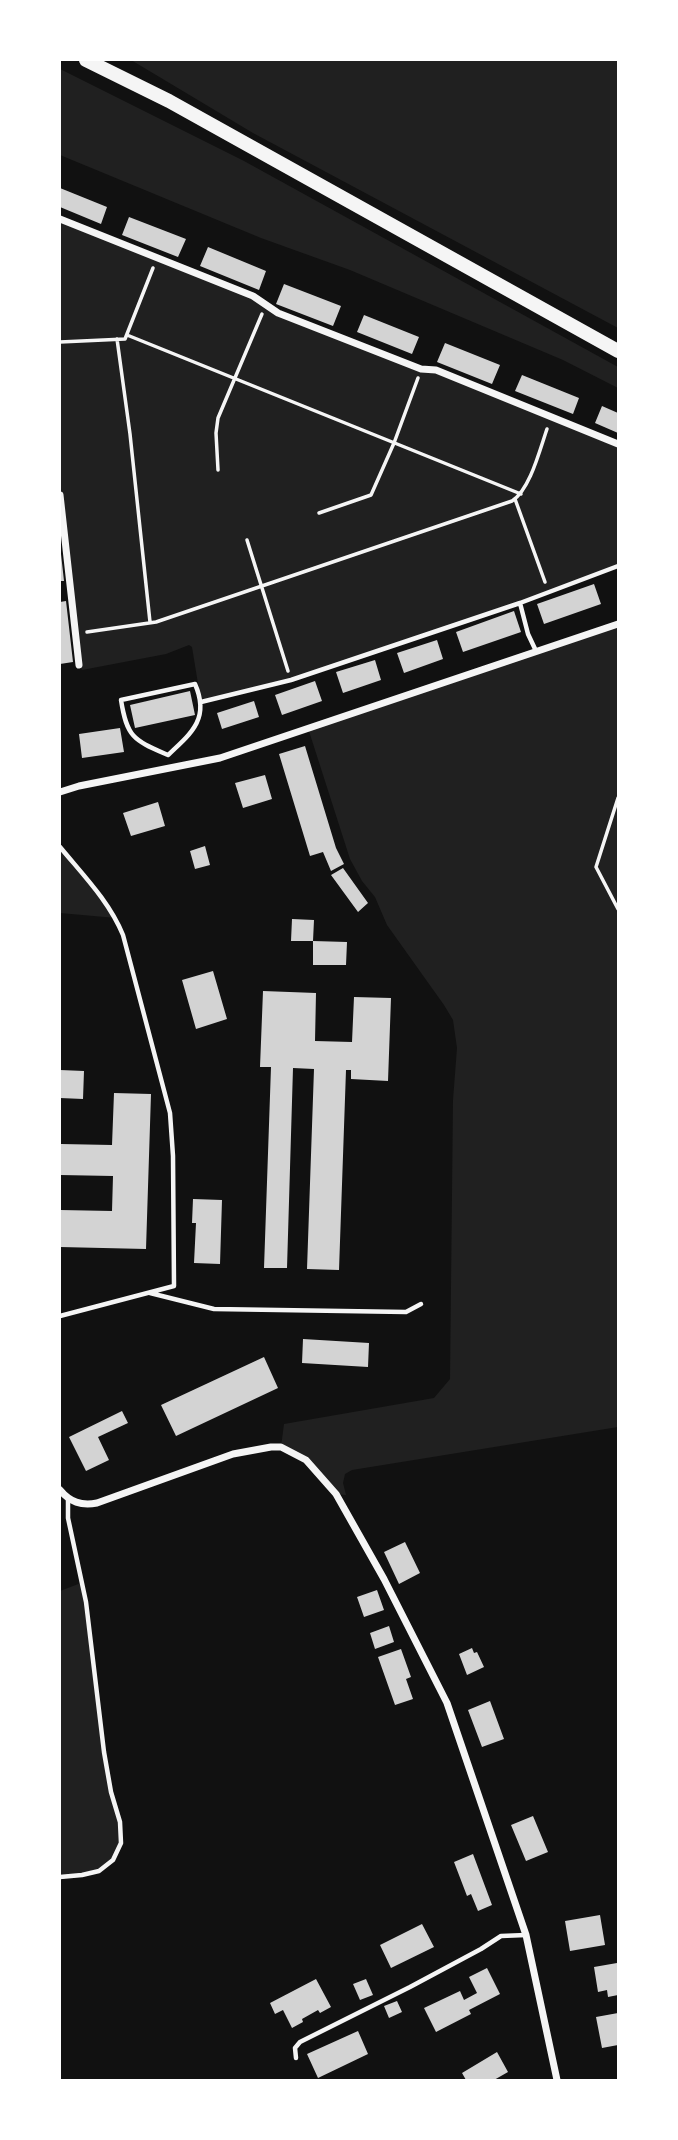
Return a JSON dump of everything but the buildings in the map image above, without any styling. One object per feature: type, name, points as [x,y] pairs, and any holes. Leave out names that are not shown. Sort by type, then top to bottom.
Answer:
[{"type":"main road","points":[[86,60],[169,101],[618,351]]},
{"type":"street","points":[[60,219],[253,296],[278,313],[421,369],[436,370],[618,444]]},
{"type":"street","points":[[60,495],[79,665]]},
{"type":"street","points":[[60,792],[220,758],[618,624]]},
{"type":"street","points":[[60,1490],[68,1499],[82,1504],[97,1503],[233,1454],[252,1449],[281,1447],[306,1460],[336,1494],[384,1578],[447,1703],[526,1935],[557,2081]]},
{"type":"lane","points":[[201,702],[291,680],[520,603],[618,566]]},
{"type":"lane","points":[[520,603],[536,652]]},
{"type":"lane","points":[[195,684],[201,702],[199,721],[189,736],[168,755],[147,746],[132,735],[125,723],[121,700],[195,684]]},
{"type":"lane","points":[[168,755],[172,769]]},
{"type":"lane","points":[[60,846],[105,901],[124,935],[170,1113],[174,1286],[60,1316]]},
{"type":"lane","points":[[149,1293],[214,1309],[235,1310],[407,1312],[421,1304]]},
{"type":"lane","points":[[60,1877],[99,1871],[113,1860],[121,1843],[120,1822],[111,1793],[104,1752],[86,1602],[68,1518],[68,1499]]},
{"type":"lane","points":[[296,2058],[295,2048],[300,2042],[410,1987],[501,1936],[526,1935]]},
{"type":"path","points":[[60,342],[125,338],[156,259]]},
{"type":"path","points":[[218,470],[218,418],[265,306]]},
{"type":"path","points":[[127,335],[521,494]]},
{"type":"path","points":[[117,339],[150,623]]},
{"type":"path","points":[[319,513],[371,495],[394,443],[421,369]]},
{"type":"path","points":[[76,634],[150,623],[515,499],[521,494],[552,417]]},
{"type":"path","points":[[515,499],[548,591]]},
{"type":"path","points":[[247,540],[291,680]]},
{"type":"path","points":[[618,798],[596,867],[618,909]]},
{"type":"shaded area","points":[[131,60],[618,60],[618,328],[253,133]]},
{"type":"shaded area","points":[[60,69],[244,161],[618,367],[618,388],[563,360],[350,270],[261,238],[60,155]]},
{"type":"shaded area","points":[[60,219],[253,296],[265,306],[421,369],[436,370],[618,444],[618,566],[520,603],[291,680],[201,702],[192,647],[189,645],[166,654],[82,670],[79,665],[60,495]]},
{"type":"shaded area","points":[[618,624],[618,1427],[352,1470],[345,1474],[343,1483],[346,1495],[336,1494],[314,1466],[281,1447],[284,1424],[434,1398],[450,1379],[453,1100],[457,1048],[453,1020],[387,925],[375,897],[350,859],[308,728]]},
{"type":"shaded area","points":[[60,847],[116,918],[60,913]]},
{"type":"shaded area","points":[[81,1583],[104,1752],[120,1822],[121,1843],[113,1860],[99,1871],[60,1877],[60,1591]]}]
